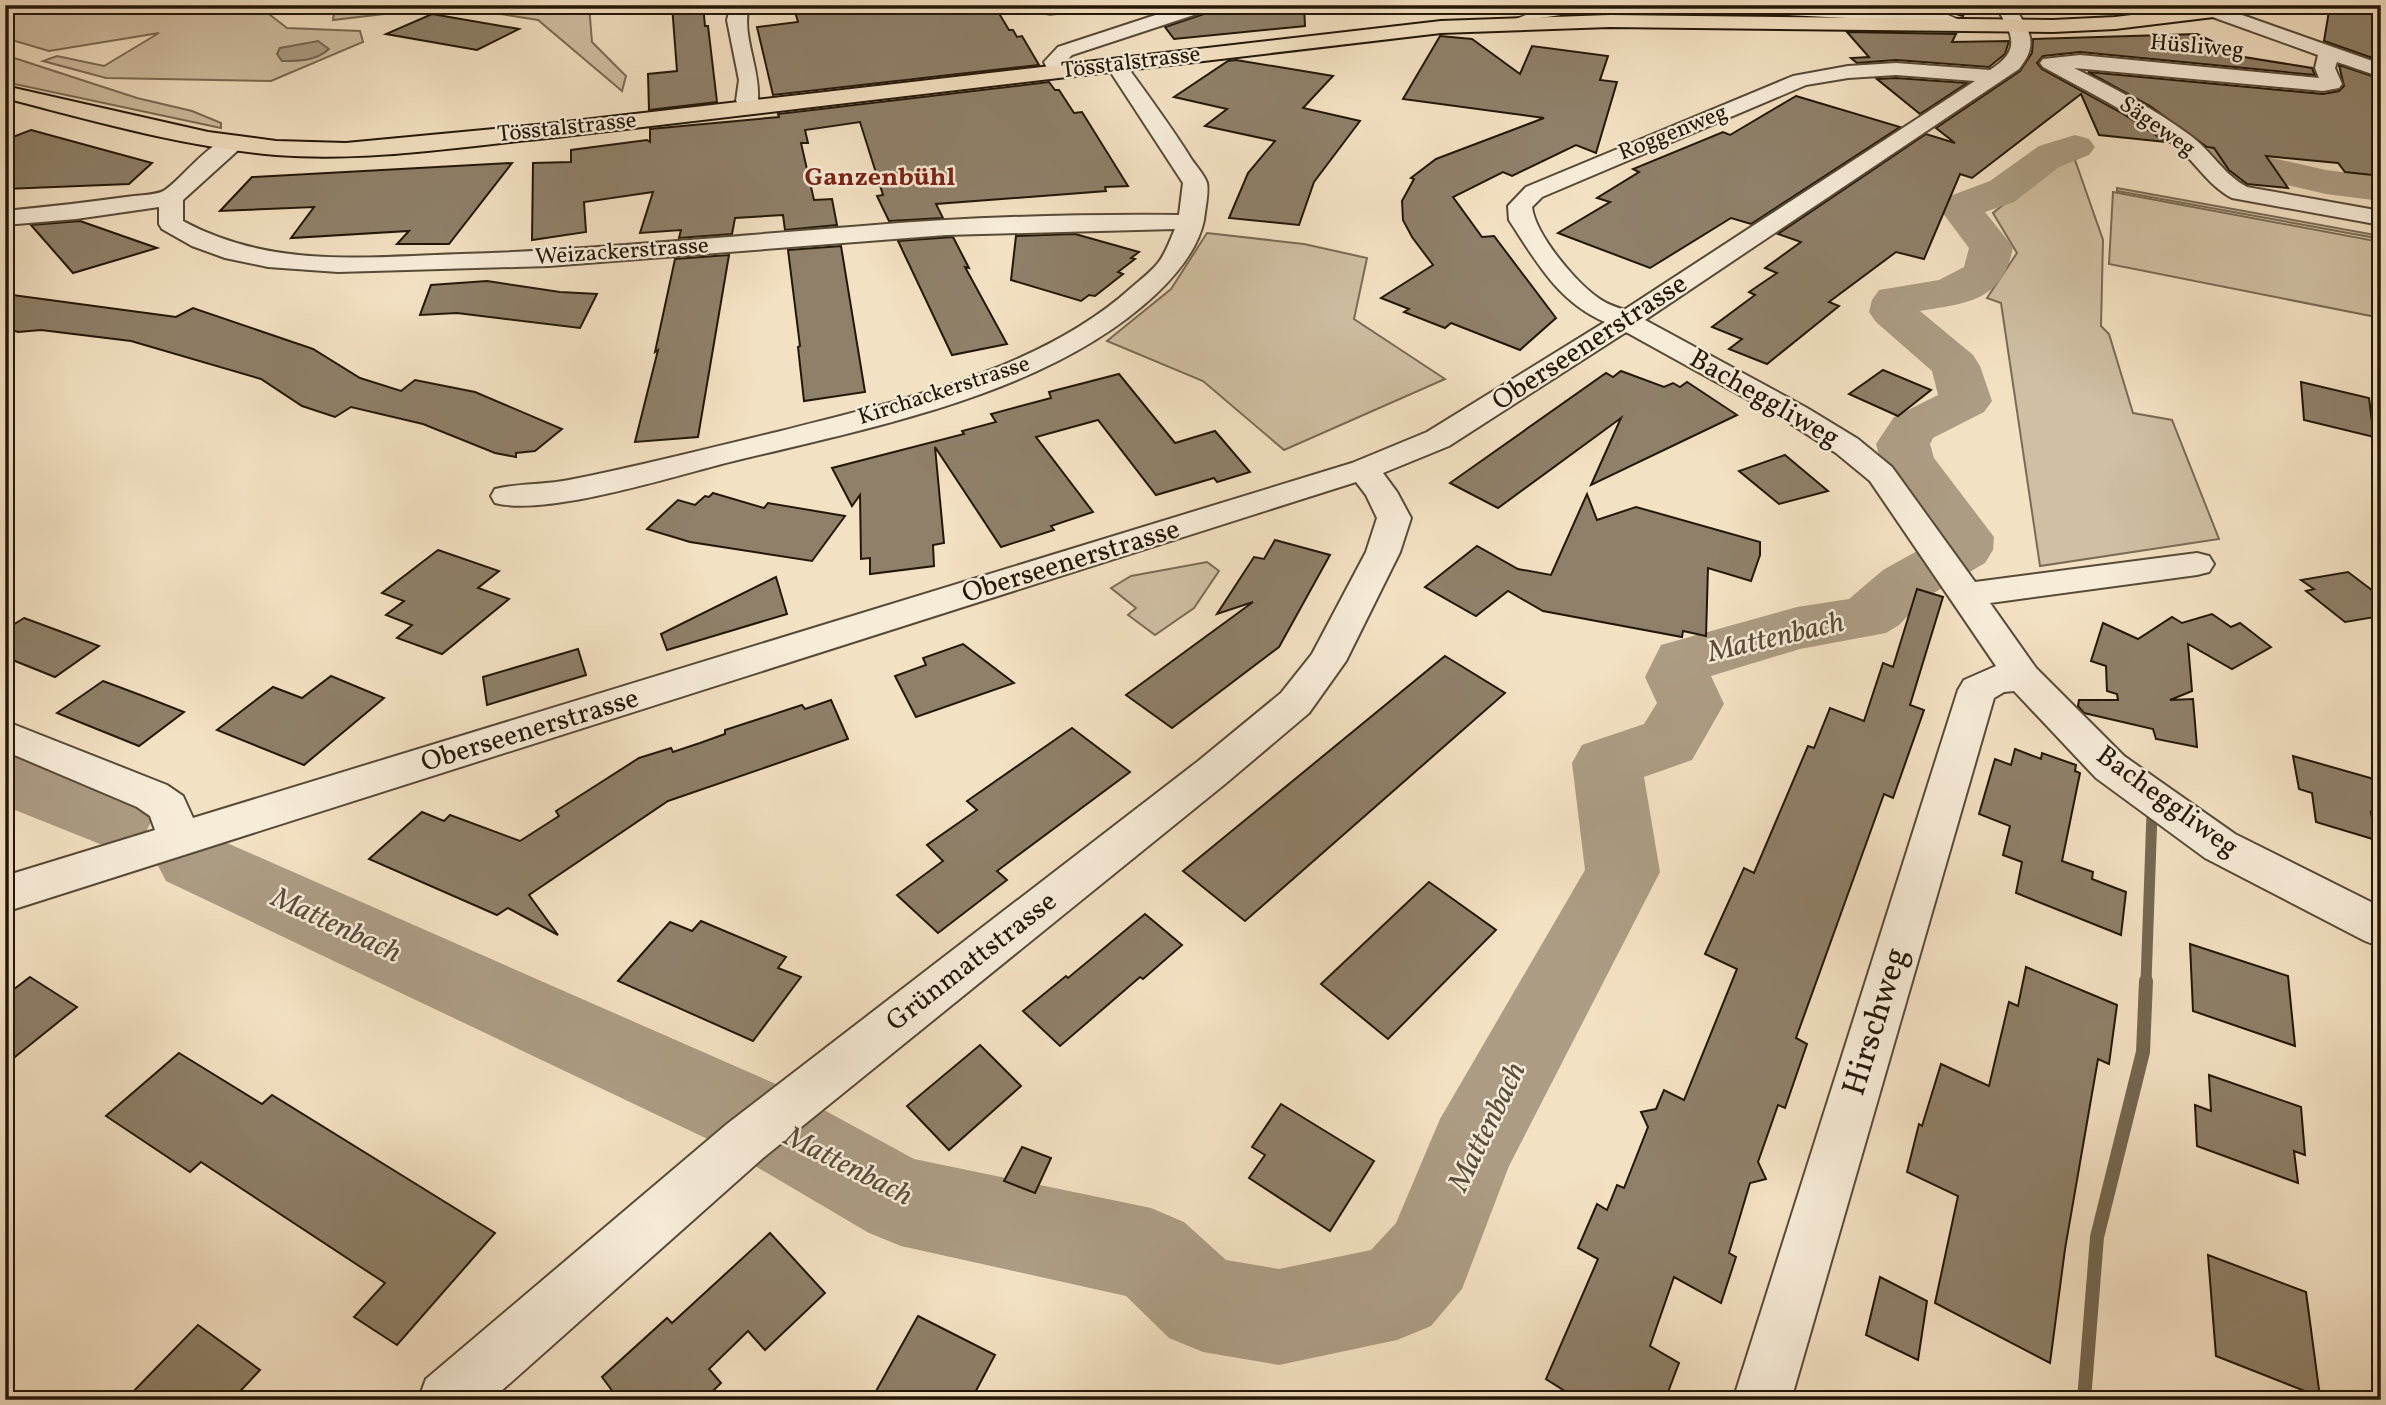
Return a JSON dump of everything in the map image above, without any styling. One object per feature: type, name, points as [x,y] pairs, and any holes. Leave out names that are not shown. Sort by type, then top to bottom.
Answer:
[{"type":"main road","name":"Tösstalstrasse","points":[[5,92],[235,143],[323,149],[378,147],[557,130],[1333,38],[1508,24],[1610,22],[2016,27],[2115,23],[2263,5]]},
{"type":"street","points":[[740,5],[736,20],[748,80],[747,100],[755,106]]},
{"type":"street","points":[[1041,5],[1050,9],[1062,5]]},
{"type":"street","points":[[1058,72],[1054,62],[1065,51],[1205,5]]},
{"type":"street","points":[[2004,5],[2023,42],[2020,57]]},
{"type":"street","points":[[2214,11],[2381,71]]},
{"type":"street","name":"Hüsliweg","points":[[2020,57],[2050,63],[2080,61],[2323,85],[2332,84],[2325,68],[2325,59],[2336,56]]},
{"type":"street","name":"Oberseenerstrasse","points":[[5,894],[1363,470],[1438,439],[1768,228],[2020,57]]},
{"type":"street","name":"Sägeweg","points":[[2050,63],[2133,107],[2183,140],[2229,188],[2240,193],[2381,219]]},
{"type":"street","name":"Kirchackerstrasse","points":[[507,496],[558,492],[638,476],[891,412],[969,387],[1036,361],[1088,333],[1128,305],[1170,266],[1191,222],[1195,183],[1116,65]]},
{"type":"street","name":"Roggenweg","points":[[1624,320],[1593,307],[1567,285],[1556,271],[1521,220],[1520,206],[1534,192],[1810,78],[1841,72],[1933,70],[1993,77]]},
{"type":"street","points":[[5,218],[76,212],[171,198],[204,166],[235,143]]},
{"type":"street","name":"Weizackerstrasse","points":[[171,198],[171,224],[195,240],[240,253],[346,265],[591,257],[964,226],[1074,221],[1191,222]]},
{"type":"street","name":"Bacheggliweg","points":[[1624,320],[1796,414],[1847,446],[1881,474],[2023,677],[2110,767],[2220,846],[2381,928]]},
{"type":"street","name":"Grünmattstrasse","points":[[447,1400],[745,1141],[1212,773],[1295,703],[1327,661],[1383,552],[1394,518],[1381,492],[1363,470]]},
{"type":"street","points":[[1950,573],[2197,564]]},
{"type":"street","name":"Hirschweg","points":[[1762,1400],[1977,690],[1996,679],[2023,677]]},
{"type":"street","points":[[5,735],[152,796],[168,807],[179,839]]},
{"type":"lane","points":[[1508,24],[1531,16],[1625,5]]},
{"type":"lane","points":[[1655,5],[1866,16],[1943,16],[1969,26]]},
{"type":"shaded area","points":[[20,5],[268,5],[265,11],[287,28],[360,31],[363,42],[271,81],[106,78],[43,61],[57,56],[104,66],[159,33],[49,51],[5,38],[5,13]]},
{"type":"shaded area","points":[[335,5],[589,5],[592,42],[626,76],[622,91],[538,20],[451,6],[333,20]]},
{"type":"shaded area","points":[[318,41],[329,49],[313,58],[282,61],[277,54],[280,48]]},
{"type":"shaded area","points":[[5,55],[137,98],[192,111],[221,123],[221,128],[5,82]]},
{"type":"shaded area","points":[[2065,155],[2074,157],[2103,240],[2101,326],[2109,334],[2133,413],[2172,420],[2219,539],[2040,566],[2001,303],[1987,298],[2017,253],[1993,213]]},
{"type":"shaded area","points":[[2117,188],[2381,236],[2381,239],[2117,191]]},
{"type":"shaded area","points":[[2113,192],[2381,242],[2381,318],[2109,264]]},
{"type":"shaded area","points":[[1207,233],[1304,244],[1367,258],[1354,319],[1445,379],[1284,450],[1203,381],[1107,341],[1171,289]]},
{"type":"shaded area","points":[[1207,562],[1219,571],[1194,608],[1155,635],[1128,615],[1136,608],[1111,588],[1131,576]]},
{"type":"building","points":[[672,5],[703,5],[717,102],[649,110],[648,74],[677,71]]},
{"type":"building","points":[[793,5],[994,5],[1009,30],[1013,30],[1017,37],[1022,36],[1039,65],[773,95],[757,27],[798,22]]},
{"type":"building","points":[[1216,5],[1304,5],[1305,26],[1174,39],[1165,27],[1213,11]]},
{"type":"building","points":[[1923,5],[1968,5],[1963,16],[1943,10],[1921,10]]},
{"type":"building","points":[[2330,5],[2381,5],[2381,61],[2324,41]]},
{"type":"building","points":[[432,14],[519,29],[477,50],[386,34]]},
{"type":"building","points":[[1847,32],[1956,34],[1952,42],[2009,41],[2005,54],[1989,67],[1896,60],[1857,63],[1851,58],[1869,57]]},
{"type":"building","points":[[2197,34],[2244,57],[2312,68],[2315,75],[2080,52],[2043,56],[2037,63],[2042,69],[2125,115],[2166,142],[2099,135],[2081,94],[1972,178],[1960,174],[1924,259],[1896,252],[1829,302],[1839,306],[1767,364],[1729,349],[1742,339],[1712,327],[1755,295],[1749,292],[1777,273],[1765,268],[1801,242],[1778,234],[1926,134],[1955,143],[1936,128],[2020,71],[2032,53],[2033,39]]},
{"type":"building","points":[[1440,36],[1472,39],[1520,74],[1532,46],[1608,56],[1600,80],[1617,82],[1596,153],[1576,145],[1512,176],[1503,172],[1453,197],[1482,237],[1494,236],[1556,318],[1520,350],[1451,323],[1445,328],[1404,312],[1409,309],[1381,298],[1433,265],[1403,220],[1402,201],[1414,179],[1411,178],[1436,159],[1544,118],[1403,99]]},
{"type":"building","points":[[1236,60],[1333,76],[1303,108],[1360,121],[1314,182],[1299,225],[1229,218],[1248,173],[1275,141],[1205,126],[1227,109],[1174,97],[1228,61]]},
{"type":"building","points":[[2339,65],[2381,79],[2381,176],[2345,172],[2338,163],[2266,156],[2288,188],[2247,184],[2229,170],[2214,148],[2207,147],[2150,106],[2088,72],[2323,94],[2339,91],[2344,86]]},
{"type":"building","points":[[1877,79],[1967,83],[1920,114]]},
{"type":"building","points":[[1049,82],[1055,90],[1059,90],[1074,113],[1082,112],[1128,186],[1105,187],[1106,191],[936,204],[943,218],[889,221],[877,196],[883,195],[860,122],[805,130],[808,143],[801,143],[814,200],[832,199],[837,225],[785,230],[783,215],[735,218],[732,234],[679,238],[681,230],[640,233],[653,192],[584,202],[586,232],[532,240],[533,163],[571,162],[571,150],[647,140],[650,142],[650,129],[779,117],[778,114]]},
{"type":"building","points":[[1796,96],[1900,127],[1751,224],[1731,218],[1650,268],[1558,233],[1610,202],[1597,198],[1639,172],[1633,169],[1723,132],[1730,135]]},
{"type":"building","points":[[31,130],[152,163],[129,184],[5,189],[5,140]]},
{"type":"building","points":[[512,163],[449,244],[397,244],[409,231],[291,238],[314,207],[220,211],[252,177]]},
{"type":"building","points":[[80,221],[157,248],[73,273],[31,225]]},
{"type":"building","points":[[1075,234],[1139,252],[1131,258],[1135,259],[1118,272],[1123,274],[1095,296],[1089,295],[1081,301],[1011,280],[1016,236]]},
{"type":"building","points":[[953,237],[969,268],[965,267],[1007,344],[952,355],[898,241]]},
{"type":"building","points":[[841,246],[865,392],[804,401],[788,250]]},
{"type":"building","points":[[729,255],[698,437],[635,442],[658,350],[655,352],[675,259]]},
{"type":"building","points":[[487,281],[560,292],[597,294],[580,328],[457,313],[420,315],[431,285]]},
{"type":"building","points":[[5,294],[176,317],[193,308],[313,349],[360,378],[401,391],[415,380],[475,392],[562,429],[535,451],[516,453],[516,457],[495,453],[423,424],[351,407],[335,417],[302,406],[261,379],[131,341],[41,330],[18,332],[5,328]]},
{"type":"building","points":[[1883,370],[1931,390],[1898,416],[1849,394]]},
{"type":"building","points":[[1621,371],[1664,387],[1673,383],[1680,387],[1687,382],[1737,415],[1591,485],[1621,418],[1498,508],[1450,483],[1606,373],[1613,377]]},
{"type":"building","points":[[1119,374],[1175,443],[1215,431],[1250,472],[1217,482],[1214,478],[1156,495],[1098,420],[1036,437],[1093,512],[1051,526],[1054,530],[1001,547],[935,447],[944,543],[933,545],[934,566],[870,574],[870,558],[861,559],[860,495],[852,506],[832,468],[964,434],[962,431],[996,422],[991,414],[1051,398],[1049,392]]},
{"type":"building","points":[[2301,382],[2369,398],[2374,437],[2304,420]]},
{"type":"building","points":[[1785,455],[1828,491],[1779,504],[1739,471]]},
{"type":"building","points":[[713,493],[764,508],[768,503],[845,516],[812,561],[690,542],[647,529],[678,500],[695,505]]},
{"type":"building","points":[[1587,494],[1597,520],[1636,507],[1760,542],[1760,555],[1751,581],[1708,568],[1706,636],[1683,631],[1682,637],[1543,611],[1508,591],[1476,616],[1425,587],[1477,546],[1518,569],[1551,575]]},
{"type":"building","points":[[1275,540],[1330,555],[1279,647],[1172,728],[1126,695],[1253,602],[1217,614],[1254,557],[1264,559]]},
{"type":"building","points":[[438,550],[499,571],[478,588],[509,599],[442,654],[397,638],[412,625],[386,615],[404,601],[382,593]]},
{"type":"building","points":[[2348,572],[2381,597],[2381,616],[2345,622],[2306,591],[2314,589],[2301,580]]},
{"type":"building","points":[[776,577],[787,614],[667,650],[661,634]]},
{"type":"building","points":[[1917,589],[1943,597],[1910,705],[1924,710],[1893,798],[1884,794],[1796,1038],[1807,1044],[1785,1108],[1778,1105],[1758,1162],[1766,1179],[1750,1183],[1729,1253],[1736,1257],[1721,1303],[1674,1277],[1650,1346],[1679,1363],[1665,1400],[1579,1400],[1546,1379],[1598,1259],[1578,1248],[1597,1204],[1607,1210],[1617,1185],[1624,1188],[1648,1127],[1641,1112],[1656,1109],[1664,1090],[1684,1100],[1737,969],[1705,954],[1744,868],[1754,873],[1808,746],[1814,748],[1830,708],[1864,721],[1883,663],[1893,667]]},
{"type":"building","points":[[2212,614],[2231,627],[2240,623],[2271,647],[2232,669],[2188,644],[2192,691],[2170,700],[2193,699],[2197,747],[2156,739],[2153,729],[2084,713],[2078,706],[2079,700],[2118,700],[2117,694],[2107,691],[2106,666],[2091,661],[2103,623],[2138,639],[2172,617],[2182,623]]},
{"type":"building","points":[[24,618],[99,646],[55,677],[5,657],[5,630]]},
{"type":"building","points":[[963,644],[1014,683],[916,717],[895,676],[926,665],[923,658]]},
{"type":"building","points":[[578,649],[586,675],[487,705],[483,677]]},
{"type":"building","points":[[1445,656],[1505,693],[1245,921],[1183,871]]},
{"type":"building","points":[[331,676],[384,698],[304,765],[217,730],[273,687],[302,698]]},
{"type":"building","points":[[103,681],[184,712],[139,746],[57,713]]},
{"type":"building","points":[[831,700],[848,739],[668,801],[529,895],[558,935],[508,908],[497,915],[369,859],[422,812],[444,821],[450,815],[520,841],[559,816],[556,811],[639,758],[671,748],[673,752],[725,734],[725,730],[802,705],[805,709]]},
{"type":"building","points":[[1072,728],[1130,772],[997,871],[1007,880],[938,933],[897,895],[943,861],[927,845],[977,810],[967,801]]},
{"type":"building","points":[[2015,749],[2041,759],[2042,753],[2076,765],[2075,771],[2080,773],[2062,861],[2093,872],[2092,879],[2126,892],[2121,935],[2016,893],[2022,862],[2003,855],[2010,826],[1979,814],[1995,759],[2011,765]]},
{"type":"building","points":[[2293,756],[2381,781],[2381,815],[2371,812],[2376,840],[2316,822],[2312,793],[2299,789]]},
{"type":"building","points":[[1429,882],[1496,930],[1388,1039],[1321,984]]},
{"type":"building","points":[[1145,914],[1182,945],[1143,979],[1140,977],[1060,1046],[1023,1011],[1066,976],[1068,978]]},
{"type":"building","points":[[701,921],[786,957],[778,968],[801,977],[753,1041],[618,981],[670,922],[692,931]]},
{"type":"building","points":[[2190,944],[2288,976],[2295,1046],[2193,1011]]},
{"type":"building","points":[[2026,967],[2117,1005],[2109,1064],[2098,1059],[2065,1249],[2050,1363],[1935,1303],[1958,1196],[1907,1172],[1919,1124],[1922,1126],[1941,1064],[1989,1086],[2009,1002],[2018,1006]]},
{"type":"building","points":[[30,977],[77,1007],[5,1065],[5,996]]},
{"type":"building","points":[[980,1045],[1021,1086],[949,1150],[907,1106]]},
{"type":"building","points":[[179,1053],[262,1104],[272,1095],[495,1233],[397,1345],[354,1317],[385,1283],[201,1162],[190,1172],[106,1116]]},
{"type":"building","points":[[2209,1075],[2301,1107],[2305,1155],[2294,1151],[2298,1183],[2197,1146],[2195,1105],[2211,1111]]},
{"type":"building","points":[[1281,1104],[1374,1161],[1330,1231],[1249,1178],[1265,1155],[1252,1147]]},
{"type":"building","points":[[1022,1147],[1051,1158],[1035,1193],[1004,1181]]},
{"type":"building","points":[[770,1233],[825,1293],[765,1350],[748,1331],[709,1369],[721,1383],[704,1400],[619,1400],[602,1377],[667,1318],[672,1323]]},
{"type":"building","points":[[2208,1255],[2306,1292],[2320,1397],[2216,1356]]},
{"type":"building","points":[[1880,1277],[1927,1301],[1918,1360],[1866,1335]]},
{"type":"building","points":[[918,1316],[995,1355],[971,1400],[871,1400]]},
{"type":"building","points":[[198,1325],[260,1370],[232,1400],[125,1400]]},
{"type":"waterway","name":"Mattenbach","points":[[192,860],[747,1114],[901,1201],[1151,1255],[1203,1304],[1279,1317],[1397,1292],[1429,1256],[1471,1149],[1623,872],[1607,763],[1668,742],[1691,704],[1678,677],[1684,661],[1797,628],[1864,618],[1877,610],[1904,584],[1964,550],[1965,537],[1907,460],[1903,444],[1913,428],[1966,401],[1955,366],[1893,312],[1895,300],[1959,289],[1980,277],[1987,267],[1991,247],[1960,208],[2000,193],[2053,154],[2075,147]]},
{"type":"waterway","name":"Mattenbach","points":[[2218,158],[2326,182],[2381,189]]},
{"type":"waterway","name":"Mattenbach","points":[[5,777],[115,822]]},
{"type":"waterway","points":[[2146,982],[2152,813]]},
{"type":"waterway","points":[[2084,1400],[2097,1237],[2143,1052],[2146,981]]},
{"type":"district","name":"Ganzenbühl","points":[[880,178]]}]
